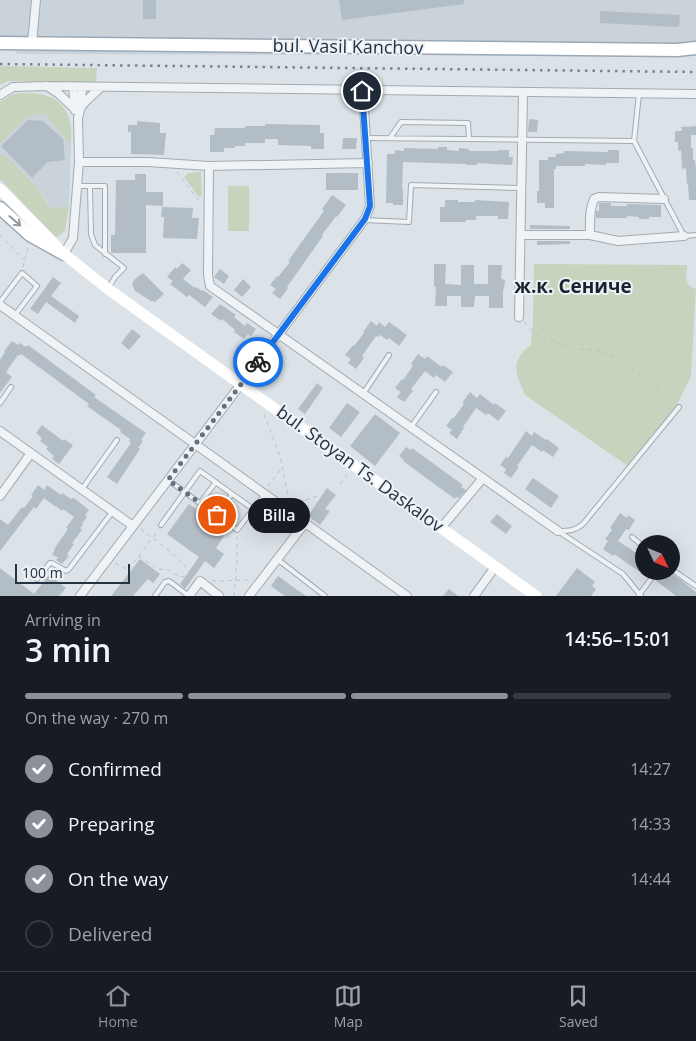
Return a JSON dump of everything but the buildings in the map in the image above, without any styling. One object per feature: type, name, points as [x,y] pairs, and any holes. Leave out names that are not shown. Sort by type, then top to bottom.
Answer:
[{"type":"main road","name":"bul. Vasil Kanchov","points":[[0,43],[677,50],[696,48]]},
{"type":"main road","points":[[0,208],[30,234],[64,254]]},
{"type":"street","points":[[32,43],[36,0]]},
{"type":"street","points":[[47,86],[78,108]]},
{"type":"street","points":[[0,95],[13,87],[47,86],[696,94]]},
{"type":"street","points":[[64,254],[73,238],[79,162],[78,87]]},
{"type":"street","points":[[78,108],[101,87]]},
{"type":"street","points":[[80,596],[364,220],[370,206],[362,91]]},
{"type":"street","points":[[520,317],[523,93]]},
{"type":"street","points":[[79,162],[148,162],[209,166],[368,163]]},
{"type":"street","points":[[209,166],[208,275],[210,286],[558,530]]},
{"type":"street","name":"bul. Stoyan Ts. Daskalov","points":[[0,189],[64,254],[108,288],[536,596]]},
{"type":"street","points":[[590,235],[592,203],[594,199],[599,197],[664,199]]},
{"type":"street","points":[[522,235],[590,235],[618,241],[684,236]]},
{"type":"street","points":[[0,304],[407,596]]},
{"type":"street","points":[[0,431],[133,526]]},
{"type":"street","points":[[0,496],[31,453]]},
{"type":"street","points":[[441,528],[483,478]]},
{"type":"street","points":[[249,596],[305,522]]},
{"type":"street","points":[[474,596],[495,567]]},
{"type":"street","points":[[189,596],[200,581],[219,596]]},
{"type":"lane","points":[[639,94],[634,142],[684,236],[696,235]]},
{"type":"lane","points":[[390,138],[400,122],[468,123],[469,139]]},
{"type":"lane","points":[[366,138],[634,142]]},
{"type":"lane","points":[[364,220],[409,222],[411,185],[521,188]]},
{"type":"lane","points":[[77,186],[105,186],[105,254]]},
{"type":"lane","points":[[90,186],[91,234],[94,245],[124,268],[108,288]]},
{"type":"lane","points":[[0,304],[22,273],[37,286],[15,315]]},
{"type":"lane","points":[[363,394],[389,355]]},
{"type":"lane","points":[[0,403],[11,387]]},
{"type":"lane","points":[[410,427],[436,392]]},
{"type":"lane","points":[[558,530],[570,531],[579,528],[583,524],[679,407]]},
{"type":"lane","points":[[82,490],[116,440]]},
{"type":"lane","points":[[161,525],[200,471],[253,508]]},
{"type":"lane","points":[[168,480],[237,530],[263,493]]},
{"type":"lane","points":[[200,503],[216,482]]},
{"type":"lane","points":[[217,515],[232,494]]},
{"type":"lane","points":[[37,579],[50,563],[66,571],[69,570],[113,512]]},
{"type":"lane","points":[[558,530],[622,574],[640,595],[651,580]]},
{"type":"lane","points":[[277,559],[325,596]]},
{"type":"lane","points":[[680,575],[696,586]]},
{"type":"lane","points":[[155,596],[165,582],[169,581],[189,596]]},
{"type":"path","points":[[170,163],[208,213]]},
{"type":"path","points":[[22,273],[30,234]]},
{"type":"path","points":[[0,235],[25,261]]},
{"type":"path","points":[[520,317],[537,335],[573,349],[599,350],[622,361],[679,407]]},
{"type":"path","points":[[264,400],[264,413],[278,449],[289,503]]},
{"type":"path","points":[[340,484],[354,465]]},
{"type":"path","points":[[263,493],[282,468]]},
{"type":"path","points":[[279,504],[300,502],[320,495]]},
{"type":"path","points":[[108,558],[128,570],[161,525]]},
{"type":"path","points":[[133,526],[143,530],[172,553],[200,581]]},
{"type":"path","points":[[234,596],[237,530]]},
{"type":"path","points":[[139,556],[158,569],[168,570],[183,577],[188,574],[200,581],[261,580]]},
{"type":"shaded area","points":[[0,0],[696,0],[696,56],[18,54],[0,39]]},
{"type":"shaded area","points":[[44,113],[71,146],[69,207],[51,208],[34,184],[9,158],[0,154],[0,144],[28,115]]},
{"type":"green space","points":[[0,66],[97,68],[96,83],[8,81],[0,85]]},
{"type":"green space","points":[[13,94],[43,95],[61,104],[66,110],[70,121],[71,146],[44,113],[28,116],[0,144],[0,102]]},
{"type":"green space","points":[[0,154],[9,158],[34,184],[50,208],[69,207],[65,231],[60,235],[56,237],[0,179]]},
{"type":"green space","points":[[201,172],[202,195],[199,197],[184,177],[189,173]]},
{"type":"green space","points":[[228,186],[249,186],[249,231],[228,231]]},
{"type":"green space","points":[[534,264],[687,265],[687,283],[696,289],[691,376],[675,409],[628,466],[525,395],[516,368],[520,357],[531,345]]},
{"type":"railway","points":[[0,64],[696,72]]},
{"type":"way so far","points":[[217,515],[168,480],[258,362]]},
{"type":"place","name":"Billa","points":[[217,515]]},
{"type":"district","name":"ж.к. Сениче","points":[[573,286]]},
{"type":"route","points":[[258,362],[365,219],[370,206],[362,91]]}]
